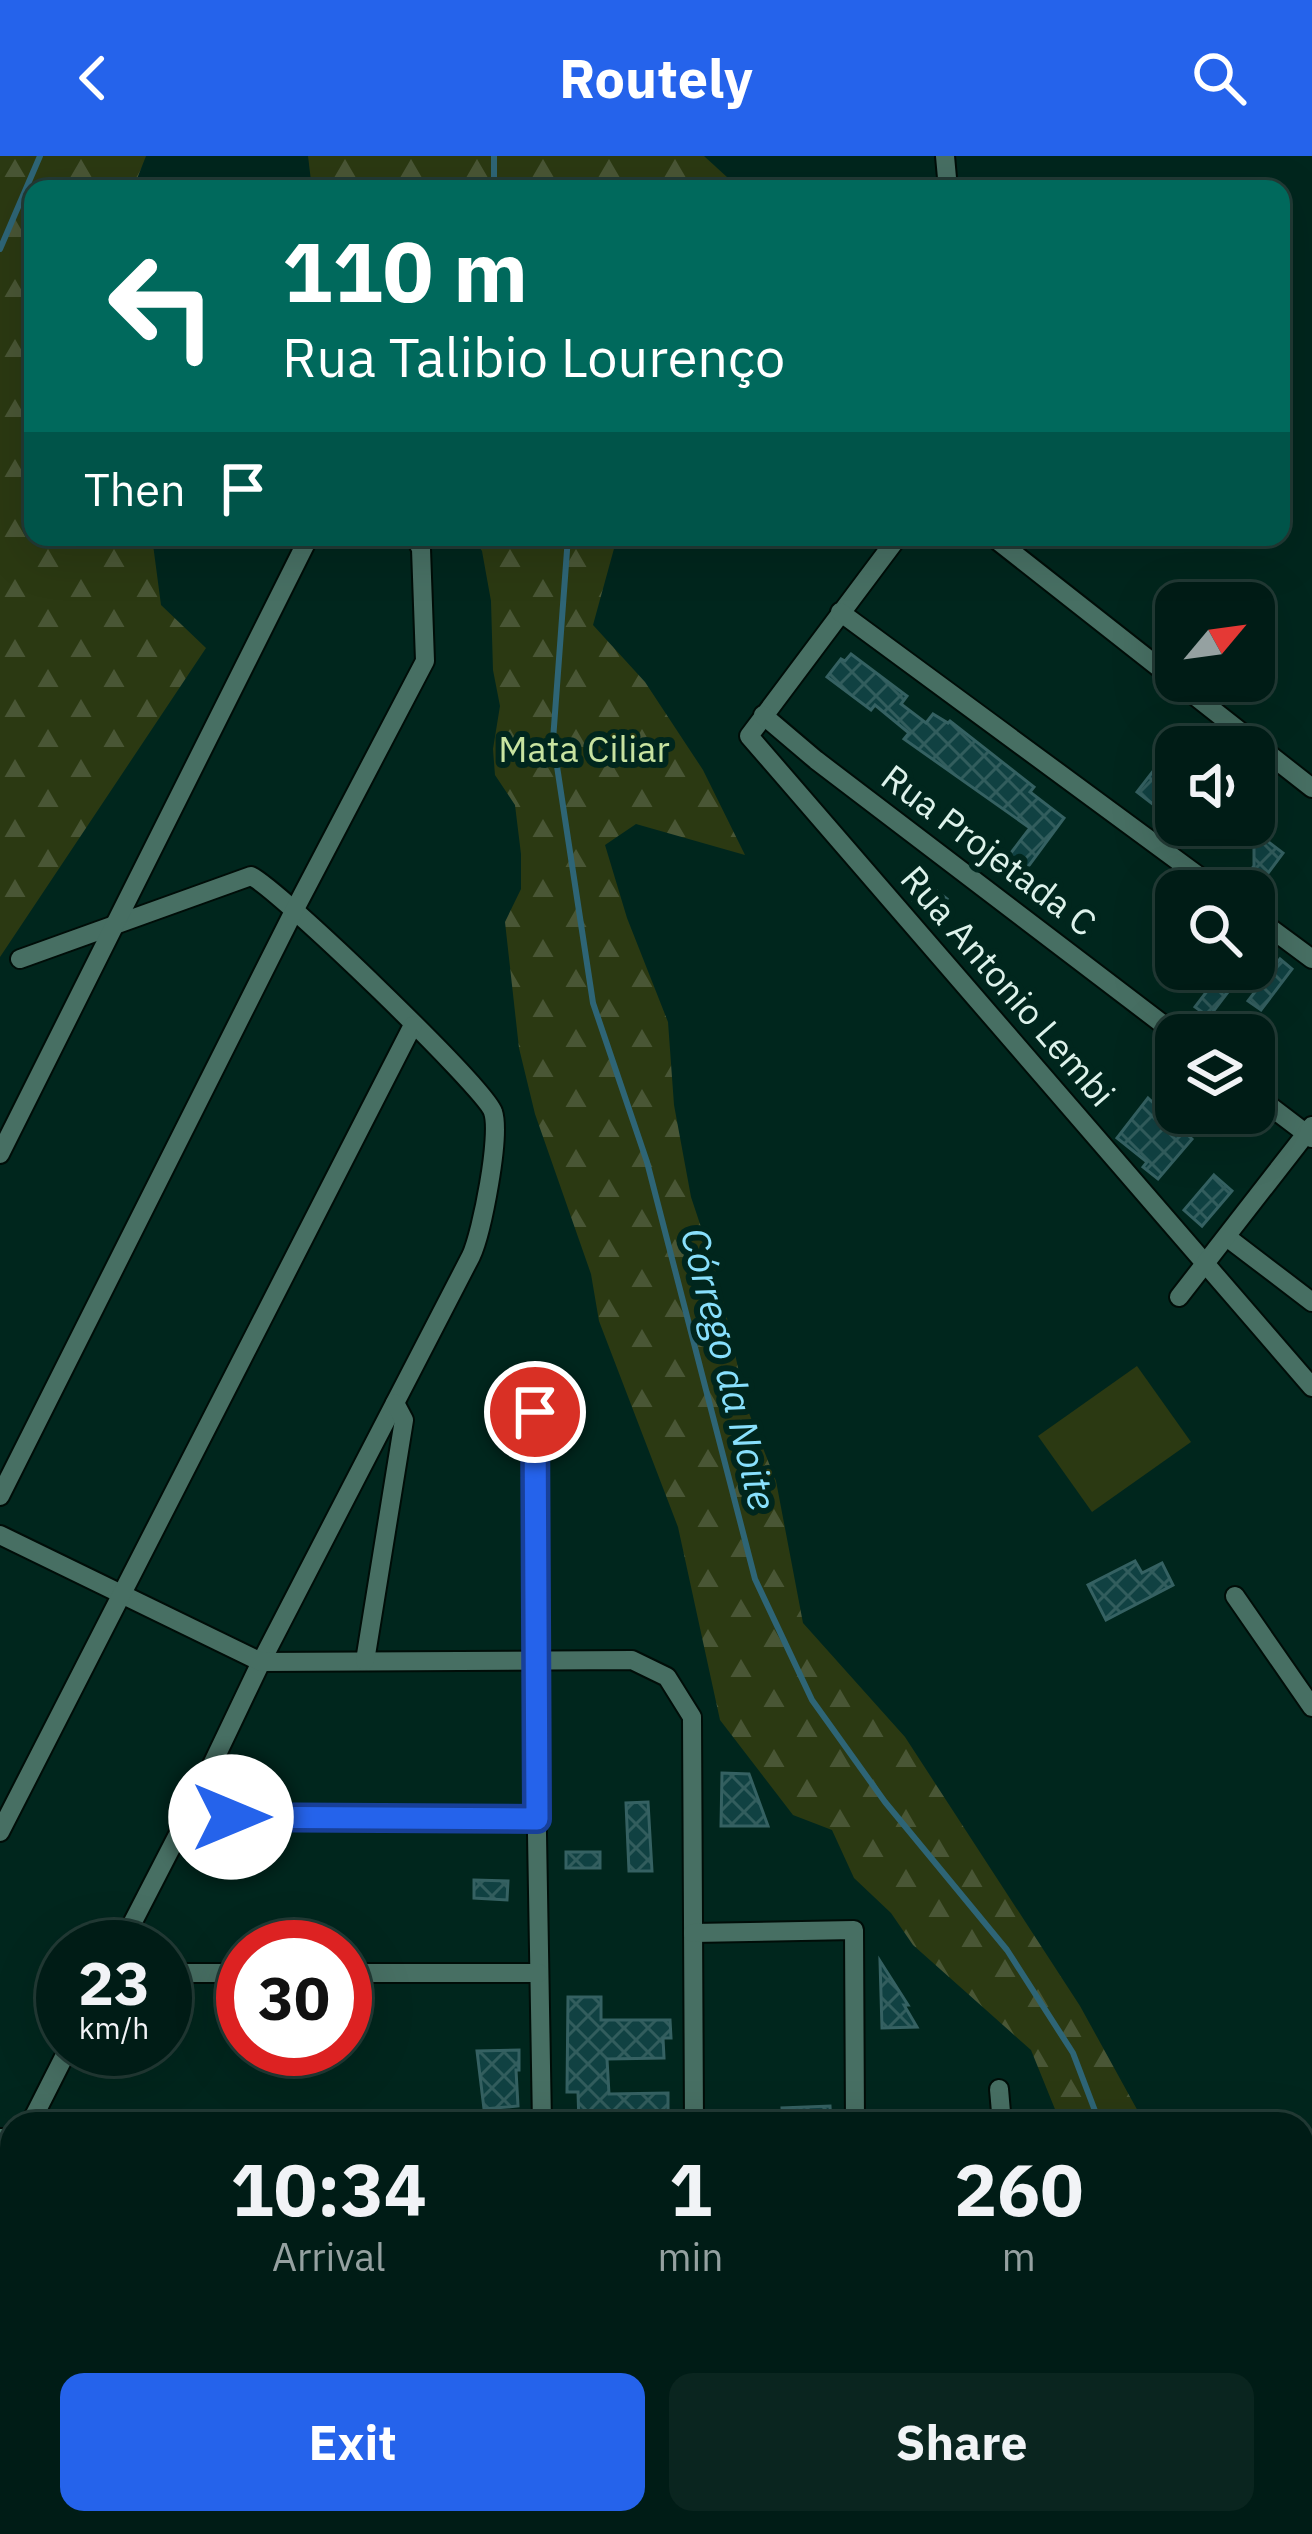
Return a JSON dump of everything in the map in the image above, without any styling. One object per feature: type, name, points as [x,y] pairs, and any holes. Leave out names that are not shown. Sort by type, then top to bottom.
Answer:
[{"type":"street","points":[[0,1154],[305,546]]},
{"type":"street","points":[[0,1496],[425,661],[420,546]]},
{"type":"street","points":[[763,715],[891,546]]},
{"type":"street","points":[[1004,546],[1312,788]]},
{"type":"street","points":[[840,612],[1191,870]]},
{"type":"street","name":"Rua Antonio Lembi","points":[[763,715],[748,736],[1312,1388]]},
{"type":"street","name":"Rua Projetada C","points":[[763,715],[1155,1018]]},
{"type":"street","points":[[793,788],[816,760]]},
{"type":"street","points":[[20,959],[251,876],[295,909],[413,1024],[493,1107],[496,1126],[479,1238],[134,1920]]},
{"type":"street","points":[[1275,932],[1312,959]]},
{"type":"street","points":[[0,1832],[413,1024]]},
{"type":"street","points":[[1179,1297],[1310,1132],[1275,1108]]},
{"type":"street","points":[[1228,1238],[1312,1302]]},
{"type":"street","points":[[365,1661],[404,1420],[395,1402]]},
{"type":"street","points":[[535,1412],[542,2112]]},
{"type":"street","points":[[0,1535],[261,1662],[632,1660],[667,1677],[692,1717],[694,2112]]},
{"type":"street","points":[[1235,1596],[1312,1707]]},
{"type":"street","points":[[188,1817],[537,1819]]},
{"type":"street","points":[[693,1933],[854,1930],[855,2112]]},
{"type":"street","points":[[372,1973],[539,1972]]},
{"type":"street","points":[[36,2112],[54,2076]]},
{"type":"street","points":[[999,2089],[1001,2112]]},
{"type":"green space","points":[[0,156],[146,156],[137,180],[24,180],[24,546],[153,546],[161,605],[206,648],[0,957]]},
{"type":"green space","points":[[308,156],[704,156],[730,180],[311,180]]},
{"type":"green space","name":"Mata Ciliar","points":[[478,546],[615,546],[593,625],[645,682],[703,770],[745,855],[636,824],[605,845],[627,918],[668,1022],[674,1105],[691,1197],[718,1278],[747,1408],[776,1481],[803,1623],[905,1737],[1080,2006],[1138,2112],[1056,2112],[1031,2050],[913,1945],[891,1913],[854,1878],[832,1830],[793,1815],[720,1720],[678,1527],[599,1321],[591,1274],[535,1114],[519,1048],[505,922],[521,889],[521,854],[515,805],[495,775],[493,749],[500,706]]},
{"type":"green space","points":[[1137,1366],[1191,1442],[1092,1512],[1038,1436]]},
{"type":"building","points":[[851,654],[907,696],[901,704],[926,723],[933,714],[950,721],[1034,787],[1030,792],[1064,818],[1022,875],[1004,862],[1030,828],[904,739],[909,733],[875,705],[871,710],[827,677]]},
{"type":"building","points":[[1155,769],[1155,806],[1137,792]]},
{"type":"building","points":[[1254,846],[1274,846],[1283,853],[1270,870],[1251,870]]},
{"type":"building","points":[[923,880],[947,899],[930,918],[908,896]]},
{"type":"building","points":[[1280,959],[1292,969],[1261,1010],[1248,1001],[1256,990],[1275,990],[1275,966]]},
{"type":"building","points":[[1208,990],[1229,990],[1211,1014],[1195,1007]]},
{"type":"building","points":[[1148,1098],[1155,1105],[1155,1134],[1187,1134],[1192,1139],[1158,1179],[1143,1167],[1147,1162],[1117,1138]]},
{"type":"building","points":[[1214,1175],[1232,1191],[1202,1226],[1184,1210]]},
{"type":"building","points":[[1135,1561],[1142,1573],[1162,1563],[1173,1585],[1106,1620],[1088,1585]]},
{"type":"building","points":[[722,1773],[749,1774],[768,1826],[721,1826]]},
{"type":"building","points":[[648,1802],[652,1871],[629,1871],[626,1803]]},
{"type":"building","points":[[566,1852],[600,1852],[600,1868],[566,1868]]},
{"type":"building","points":[[474,1880],[508,1881],[507,1900],[474,1898]]},
{"type":"building","points":[[880,1961],[908,2005],[904,2005],[917,2027],[882,2028]]},
{"type":"building","points":[[568,1997],[601,1997],[601,2020],[670,2020],[671,2038],[663,2038],[664,2058],[607,2059],[609,2094],[668,2093],[668,2112],[579,2112],[578,2092],[567,2092]]},
{"type":"building","points":[[519,2050],[518,2106],[484,2109],[477,2051]]},
{"type":"building","points":[[830,2106],[830,2112],[782,2112],[782,2108]]},
{"type":"waterway","points":[[30,180],[40,156]]},
{"type":"waterway","name":"Córrego da Noite","points":[[494,156],[494,180]]},
{"type":"waterway","points":[[0,249],[24,193]]},
{"type":"waterway","name":"Córrego da Noite","points":[[567,546],[553,740],[593,1003],[647,1162],[755,1579],[812,1700],[885,1802],[1007,1950],[1073,2053],[1095,2112]]},
{"type":"route","points":[[231,1817],[537,1819],[535,1412]]}]
